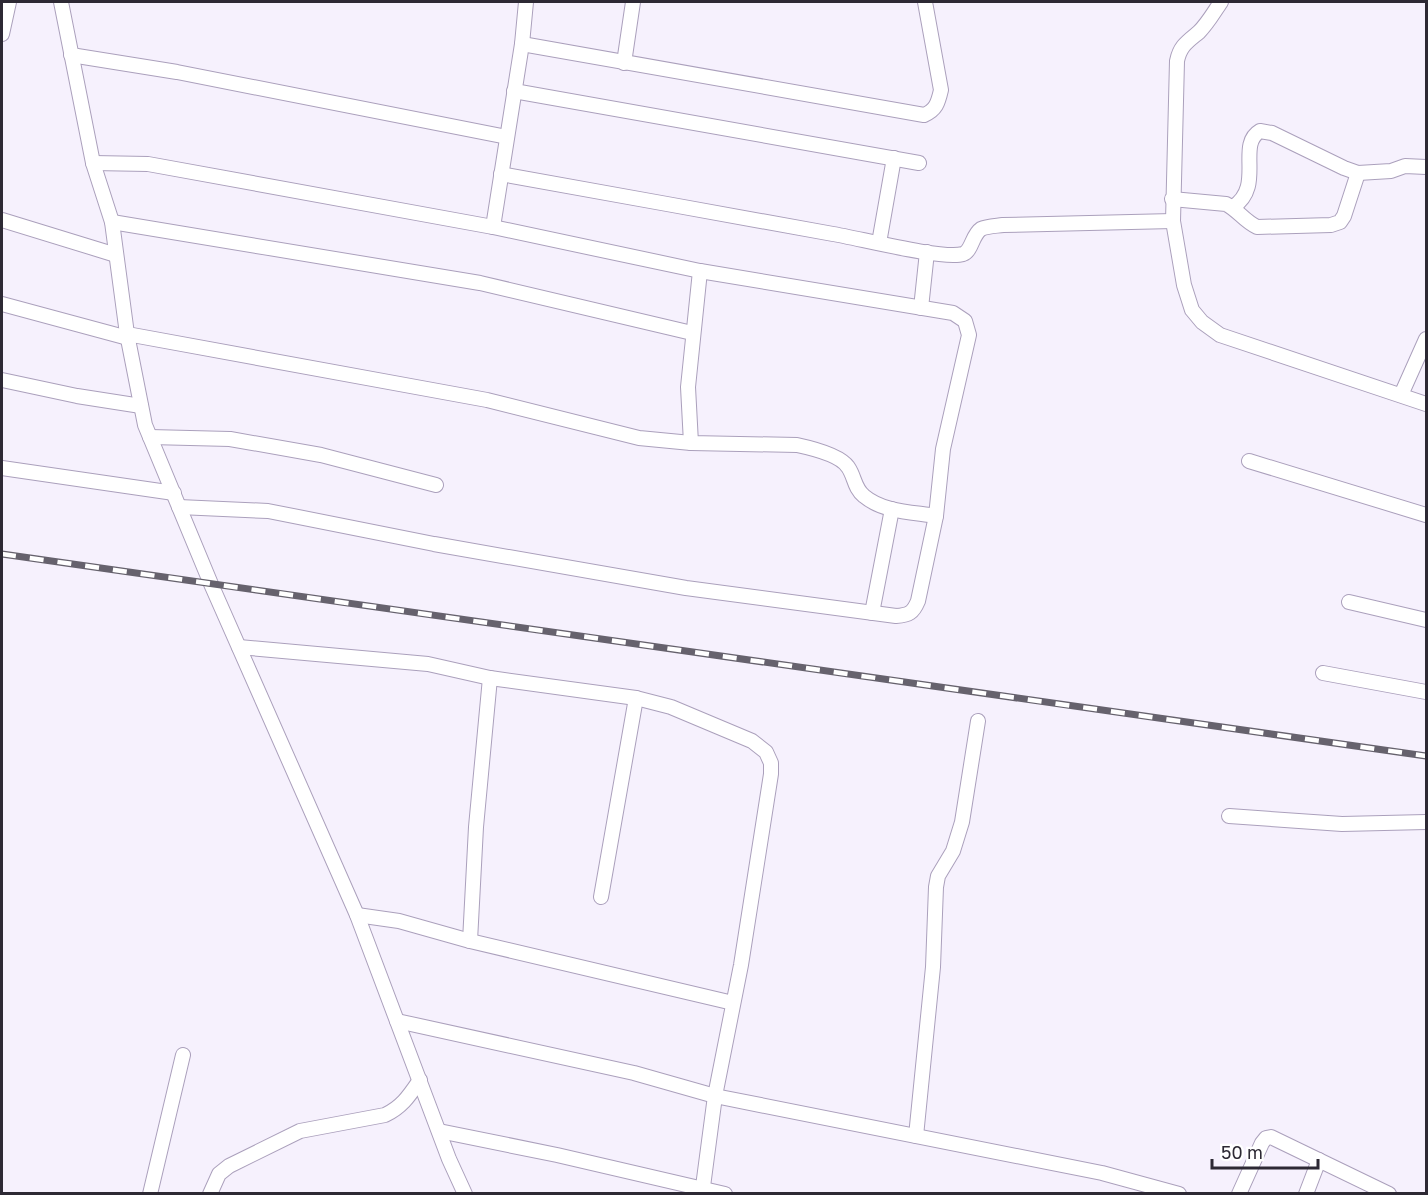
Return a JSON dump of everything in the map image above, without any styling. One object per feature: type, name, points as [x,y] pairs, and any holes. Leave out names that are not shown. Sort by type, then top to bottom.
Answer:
[{"type":"street","points":[[2,34],[9,2]]},
{"type":"street","points":[[61,2],[93,163],[111,222],[127,336],[145,425],[239,647],[357,915],[465,1194]]},
{"type":"street","points":[[493,227],[522,44],[526,2]]},
{"type":"street","points":[[624,63],[633,2]]},
{"type":"street","points":[[522,44],[924,115],[932,112],[938,103],[940,90],[925,2]]},
{"type":"street","points":[[1221,2],[1204,26],[1184,43],[1179,51],[1177,62],[1173,221],[1184,285],[1192,310],[1202,322],[1220,335],[1426,404]]},
{"type":"street","points":[[71,55],[177,72],[507,137]]},
{"type":"street","points":[[514,91],[919,163]]},
{"type":"street","points":[[1233,207],[1243,201],[1249,190],[1252,138],[1260,131],[1272,132],[1358,173],[1391,171],[1405,166],[1426,167]]},
{"type":"street","points":[[879,243],[894,158]]},
{"type":"street","points":[[93,163],[148,164],[493,227],[699,271],[952,313],[965,321],[969,335],[943,449],[936,516],[918,601],[914,611],[906,615],[896,616],[686,588],[434,544],[268,511],[179,507]]},
{"type":"street","points":[[1172,200],[1226,204],[1233,207],[1241,218],[1257,227],[1331,225],[1340,222],[1344,216],[1358,173]]},
{"type":"street","points":[[501,174],[927,252],[964,254],[969,250],[976,233],[983,228],[1003,225],[1173,221]]},
{"type":"street","points":[[2,220],[116,255]]},
{"type":"street","points":[[111,222],[480,283],[692,333]]},
{"type":"street","points":[[921,308],[927,252]]},
{"type":"street","points":[[691,443],[688,387],[699,271]]},
{"type":"street","points":[[2,303],[127,336],[487,400],[639,438],[691,443],[797,445],[814,448],[848,466],[856,488],[874,502],[892,509],[936,516]]},
{"type":"street","points":[[1401,395],[1426,339]]},
{"type":"street","points":[[2,380],[77,396],[141,406]]},
{"type":"street","points":[[150,437],[230,440],[321,456],[436,485]]},
{"type":"street","points":[[1249,461],[1426,515]]},
{"type":"street","points":[[2,468],[174,493]]},
{"type":"street","points":[[872,613],[892,509]]},
{"type":"street","points":[[1349,602],[1426,620]]},
{"type":"street","points":[[239,647],[428,664],[490,678],[636,698],[671,707],[752,741],[766,752],[771,763],[771,774],[715,1096],[703,1191]]},
{"type":"street","points":[[1323,674],[1426,692]]},
{"type":"street","points":[[470,941],[476,827],[490,678]]},
{"type":"street","points":[[601,897],[636,698]]},
{"type":"street","points":[[916,1136],[933,967],[936,887],[938,876],[953,851],[962,822],[978,721]]},
{"type":"street","points":[[1229,816],[1342,824],[1426,822]]},
{"type":"street","points":[[357,915],[399,921],[470,941],[733,1003]]},
{"type":"street","points":[[397,1021],[634,1073],[715,1096],[1102,1173],[1179,1194]]},
{"type":"street","points":[[150,1194],[183,1056]]},
{"type":"street","points":[[210,1194],[219,1174],[229,1166],[300,1131],[385,1115],[405,1103],[420,1080]]},
{"type":"street","points":[[439,1131],[557,1155],[703,1191],[725,1194]]},
{"type":"street","points":[[1239,1194],[1262,1143],[1266,1138],[1271,1137],[1389,1194]]},
{"type":"street","points":[[1306,1194],[1319,1160]]},
{"type":"railway","points":[[2,554],[1426,756]]}]
